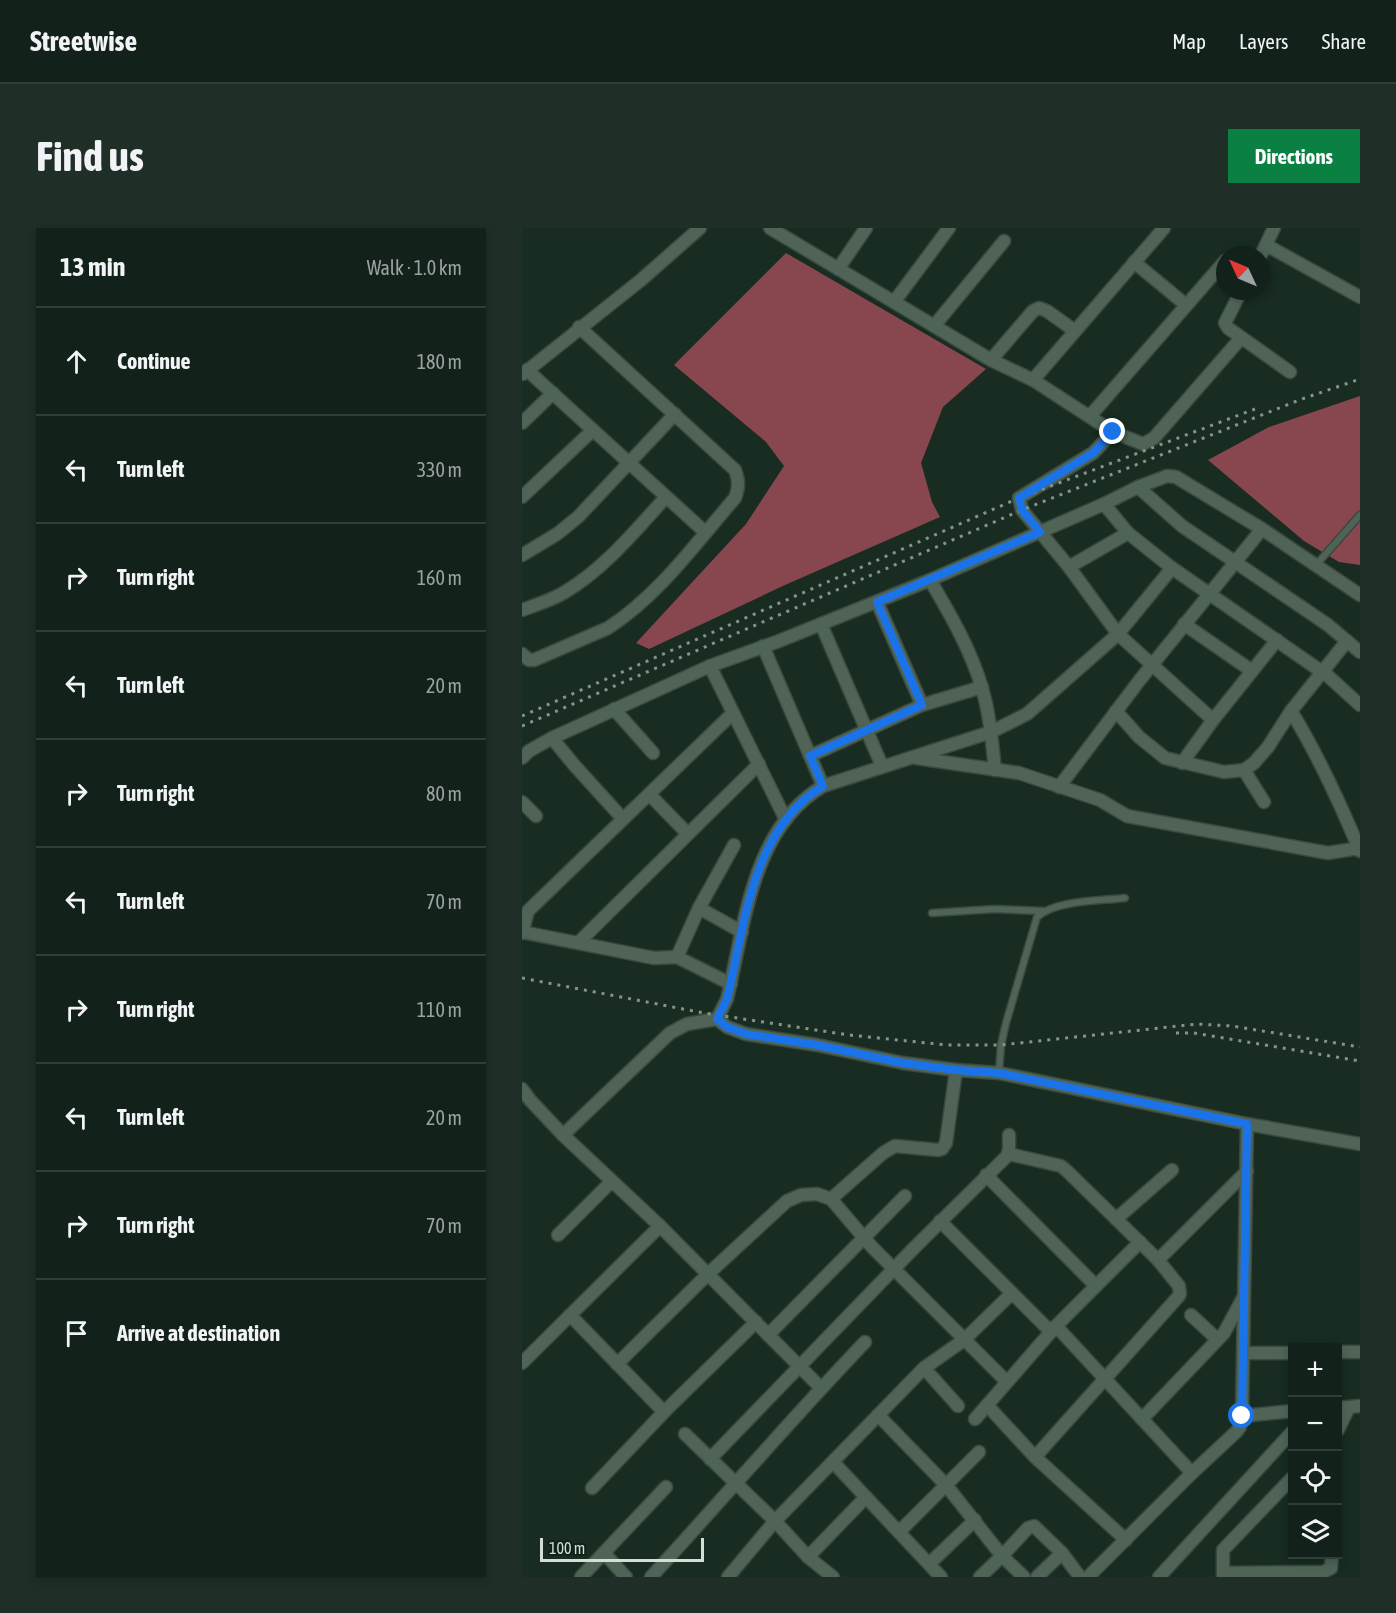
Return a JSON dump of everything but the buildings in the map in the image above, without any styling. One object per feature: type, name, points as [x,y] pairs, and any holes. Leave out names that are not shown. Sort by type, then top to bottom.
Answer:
[{"type":"street","points":[[700,228],[641,280],[524,372],[553,393],[705,532]]},
{"type":"street","points":[[770,228],[991,360],[1033,380],[1113,432],[1143,444],[1154,438],[1241,338]]},
{"type":"street","points":[[838,269],[866,228]]},
{"type":"street","points":[[894,302],[949,228]]},
{"type":"street","points":[[1033,380],[1164,228]]},
{"type":"street","points":[[1265,246],[1274,228]]},
{"type":"street","points":[[934,326],[1004,241]]},
{"type":"street","points":[[1270,253],[1360,297]]},
{"type":"street","points":[[1134,262],[1186,305]]},
{"type":"street","points":[[1090,416],[1216,271]]},
{"type":"street","points":[[1236,300],[1225,323],[1228,328],[1290,372]]},
{"type":"street","points":[[991,360],[1033,311],[1039,308],[1047,310],[1075,331]]},
{"type":"street","points":[[522,654],[529,660],[534,660],[617,622],[663,582],[735,498],[738,488],[735,470],[579,327]]},
{"type":"street","points":[[522,423],[553,393]]},
{"type":"street","points":[[522,555],[557,534],[578,517],[675,414]]},
{"type":"street","points":[[522,497],[593,430]]},
{"type":"street","points":[[1113,432],[1093,453],[1019,498],[1022,510],[1069,567],[1118,634],[1213,720]]},
{"type":"street","points":[[522,758],[552,738],[710,666],[877,602],[1104,504],[1138,487],[1172,476],[1262,529],[1360,595]]},
{"type":"street","points":[[1138,487],[1182,525],[1328,625],[1360,652]]},
{"type":"street","points":[[522,610],[562,594],[582,581],[621,546],[666,496]]},
{"type":"street","points":[[1104,504],[1128,532],[1172,568],[1210,592],[1322,672],[1360,705]]},
{"type":"street","points":[[1059,787],[1184,624],[1262,529]]},
{"type":"street","points":[[1069,567],[1128,532]]},
{"type":"street","points":[[717,1019],[727,999],[759,867],[785,818],[808,795],[823,786],[992,732],[1027,714],[1118,634],[1172,568]]},
{"type":"street","points":[[930,580],[953,621],[982,687],[992,732],[995,770]]},
{"type":"street","points":[[877,602],[922,705]]},
{"type":"street","points":[[821,624],[882,766]]},
{"type":"street","points":[[1184,624],[1252,670]]},
{"type":"street","points":[[1182,763],[1277,640]]},
{"type":"street","points":[[1116,711],[1139,737],[1159,754],[1182,763],[1224,772],[1244,770],[1268,747],[1291,711],[1347,641]]},
{"type":"street","points":[[763,646],[823,786]]},
{"type":"street","points":[[710,666],[785,818]]},
{"type":"street","points":[[810,756],[922,705],[982,687]]},
{"type":"street","points":[[614,709],[653,753]]},
{"type":"street","points":[[911,757],[1020,773],[1100,800],[1127,816],[1328,853],[1360,849],[1291,711]]},
{"type":"street","points":[[730,984],[677,957],[654,958],[522,932],[525,908],[734,713]]},
{"type":"street","points":[[552,738],[574,766],[623,819]]},
{"type":"street","points":[[579,942],[759,764]]},
{"type":"street","points":[[1244,770],[1264,802]]},
{"type":"street","points":[[649,794],[687,833]]},
{"type":"street","points":[[522,802],[536,816]]},
{"type":"street","points":[[677,957],[699,908],[734,845]]},
{"type":"street","points":[[699,908],[742,932]]},
{"type":"street","points":[[563,1135],[670,1033],[687,1024],[717,1019],[727,1027],[746,1034],[817,1045],[903,1063],[999,1073],[1247,1124],[1360,1144]]},
{"type":"street","points":[[831,1199],[883,1153],[895,1146],[938,1150],[945,1146],[956,1070]]},
{"type":"street","points":[[522,1089],[563,1135],[660,1226],[821,1388]]},
{"type":"street","points":[[1088,1577],[1240,1427],[1245,1294],[1247,1124]]},
{"type":"street","points":[[710,1459],[940,1221],[1008,1154],[1010,1135]]},
{"type":"street","points":[[1008,1154],[1061,1166],[1158,1260],[1179,1286],[1180,1294],[1035,1457]]},
{"type":"street","points":[[1116,1219],[1172,1170]]},
{"type":"street","points":[[1158,1260],[1247,1171]]},
{"type":"street","points":[[986,1175],[1096,1286]]},
{"type":"street","points":[[558,1235],[612,1181]]},
{"type":"street","points":[[617,1364],[708,1274],[787,1201],[801,1195],[818,1194],[831,1199],[864,1238],[1007,1382]]},
{"type":"street","points":[[768,1335],[905,1196]]},
{"type":"street","points":[[940,1221],[1012,1293],[1054,1329],[1104,1378],[1192,1473]]},
{"type":"street","points":[[522,1364],[660,1226]]},
{"type":"street","points":[[975,1419],[1054,1329],[1140,1242]]},
{"type":"street","points":[[728,1577],[775,1521],[924,1368],[964,1340],[1012,1293]]},
{"type":"street","points":[[1142,1419],[1229,1325],[1245,1294]]},
{"type":"street","points":[[570,1315],[664,1412]]},
{"type":"street","points":[[1191,1315],[1217,1339]]},
{"type":"street","points":[[592,1488],[664,1412],[756,1322]]},
{"type":"street","points":[[651,1577],[865,1342]]},
{"type":"street","points":[[1342,1352],[1360,1352]]},
{"type":"street","points":[[1243,1353],[1288,1353]]},
{"type":"street","points":[[924,1368],[958,1406]]},
{"type":"street","points":[[987,1405],[1035,1457],[1126,1540]]},
{"type":"street","points":[[1342,1422],[1349,1407]]},
{"type":"street","points":[[1242,1416],[1288,1411]]},
{"type":"street","points":[[879,1415],[946,1485],[1002,1556],[1024,1577]]},
{"type":"street","points":[[686,1434],[775,1521],[808,1557],[834,1577]]},
{"type":"street","points":[[1159,1577],[1288,1437]]},
{"type":"street","points":[[899,1532],[979,1452]]},
{"type":"street","points":[[833,1462],[941,1577]]},
{"type":"street","points":[[1288,1483],[1226,1545],[1223,1550],[1223,1575],[1323,1572],[1330,1568],[1331,1559]]},
{"type":"street","points":[[581,1577],[666,1487]]},
{"type":"street","points":[[808,1557],[866,1497]]},
{"type":"street","points":[[929,1564],[975,1520]]},
{"type":"street","points":[[980,1577],[1028,1528],[1034,1526],[1062,1554],[1080,1577]]},
{"type":"street","points":[[604,1553],[626,1577]]},
{"type":"street","points":[[1037,1577],[1062,1554]]},
{"type":"lane","points":[[1316,565],[1360,515]]},
{"type":"lane","points":[[932,912],[995,909],[1043,911],[1055,907],[1125,898]]},
{"type":"lane","points":[[999,1073],[1000,1045],[1032,929],[1037,917],[1043,911]]},
{"type":"shaded area","points":[[786,253],[986,369],[943,407],[921,463],[932,502],[940,517],[785,585],[649,649],[636,643],[746,524],[784,466],[766,442],[674,365]]},
{"type":"shaded area","points":[[1360,396],[1360,565],[1339,562],[1304,541],[1208,460],[1269,427]]},
{"type":"railway","points":[[522,726],[1022,510],[1302,399],[1360,379]]},
{"type":"railway","points":[[522,716],[1019,498],[1255,409]]},
{"type":"railway","points":[[522,978],[704,1013],[849,1035],[947,1045],[1001,1045],[1197,1024],[1232,1026],[1360,1047]]},
{"type":"railway","points":[[1176,1033],[1194,1033],[1360,1061]]},
{"type":"route","points":[[1113,432],[1093,453],[1019,498],[1022,510],[1040,532],[877,602],[922,705],[810,756],[823,786],[808,795],[785,818],[759,867],[727,999],[717,1019],[727,1027],[746,1034],[817,1045],[903,1063],[999,1073],[1247,1124],[1242,1416]]}]
